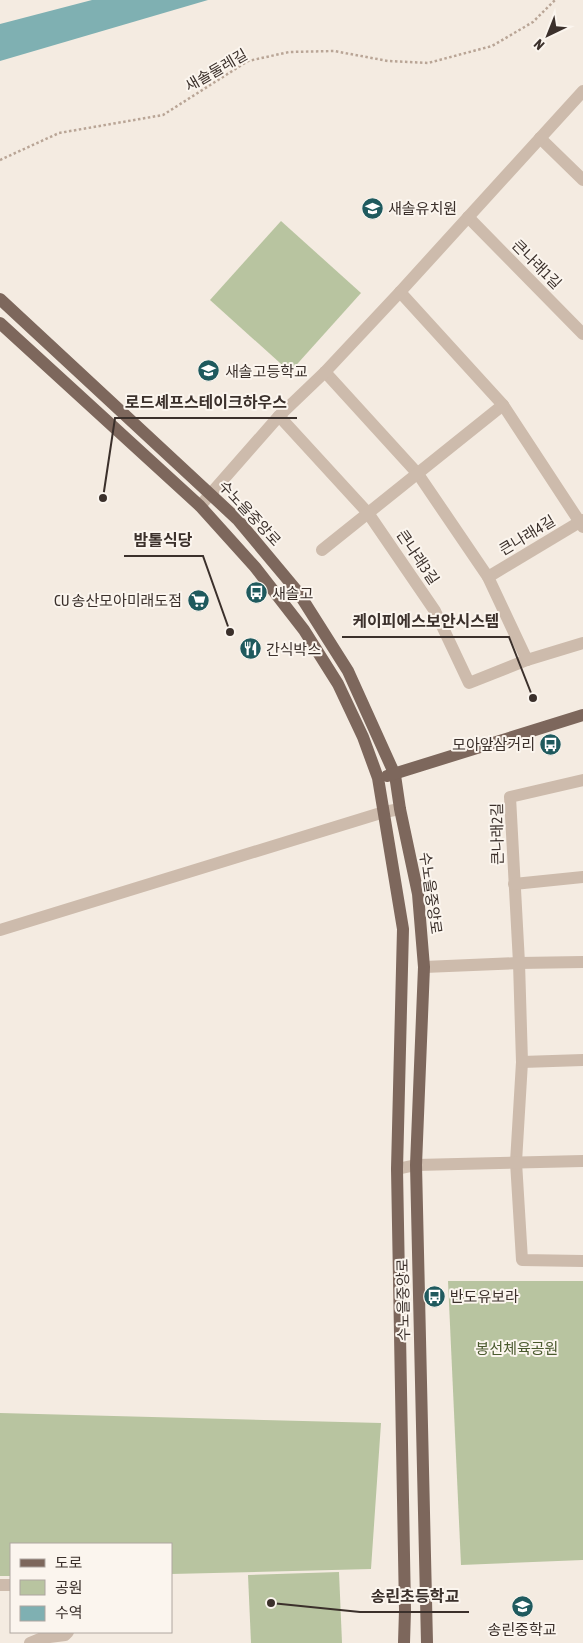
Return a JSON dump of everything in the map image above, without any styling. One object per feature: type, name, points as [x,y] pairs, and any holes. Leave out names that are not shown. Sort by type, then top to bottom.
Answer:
[{"type":"main road","name":"수노을중앙로","points":[[0,299],[237,519],[298,592],[348,671],[395,775],[400,809],[418,894],[424,967],[416,1165],[427,1643]]},
{"type":"main road","name":"수노을중앙로","points":[[0,323],[200,506],[255,567],[304,630],[338,684],[363,737],[378,778],[403,928],[397,1169],[404,1643]]},
{"type":"main road","points":[[378,778],[395,775],[583,715]]},
{"type":"street","points":[[200,506],[279,416],[325,372],[400,292],[583,91]]},
{"type":"street","points":[[540,138],[583,180]]},
{"type":"street","name":"큰나래1길","points":[[468,217],[583,334]]},
{"type":"street","points":[[400,292],[503,405],[582,523]]},
{"type":"street","points":[[325,372],[418,474],[488,577],[526,660]]},
{"type":"street","points":[[322,550],[503,405]]},
{"type":"street","name":"큰나래3길","points":[[279,416],[368,513],[435,611],[469,683],[526,660],[583,643]]},
{"type":"street","name":"큰나래4길","points":[[488,577],[582,523]]},
{"type":"street","name":"큰나래2길","points":[[583,780],[510,797],[519,962],[522,1062],[516,1162],[522,1260],[583,1261]]},
{"type":"street","points":[[0,930],[384,812],[400,809]]},
{"type":"street","name":"큰나래2길","points":[[514,884],[583,876]]},
{"type":"street","points":[[424,967],[519,962],[583,962]]},
{"type":"street","points":[[522,1062],[583,1060]]},
{"type":"street","points":[[397,1169],[416,1165],[583,1161]]},
{"type":"street","points":[[30,1643],[42,1638],[66,1635],[67,1633]]},
{"type":"path","name":"새솔둘레길","points":[[0,160],[59,132],[162,115],[248,61],[289,52],[334,51],[388,61],[428,63],[492,46],[533,22],[555,0]]},
{"type":"green space","points":[[281,221],[361,293],[290,372],[210,300]]},
{"type":"green space","name":"봉선체육공원","points":[[448,1281],[583,1281],[583,1560],[461,1565]]},
{"type":"green space","points":[[0,1413],[381,1423],[371,1569],[172,1574],[172,1543],[10,1543],[10,1576],[0,1576]]},
{"type":"green space","points":[[339,1572],[342,1643],[251,1643],[248,1575]]},
{"type":"water","points":[[92,0],[208,0],[0,61],[0,24]]},
{"type":"place","name":"새솔유치원","points":[[372,208]]},
{"type":"place","name":"새솔고등학교","points":[[209,371]]},
{"type":"place","name":"로드셰프스테이크하우스","points":[[103,498]]},
{"type":"place","name":"새솔고","points":[[256,593]]},
{"type":"place","name":"CU 송산모아미래도점","points":[[198,600]]},
{"type":"place","name":"밤톨식당","points":[[230,632]]},
{"type":"place","name":"간식박스","points":[[250,649]]},
{"type":"place","name":"케이피에스보안시스템","points":[[533,698]]},
{"type":"place","name":"모아앞삼거리","points":[[551,744]]},
{"type":"place","name":"반도유보라","points":[[434,1296]]},
{"type":"place","name":"송린초등학교","points":[[271,1603]]},
{"type":"place","name":"송린중학교","points":[[522,1606]]}]
